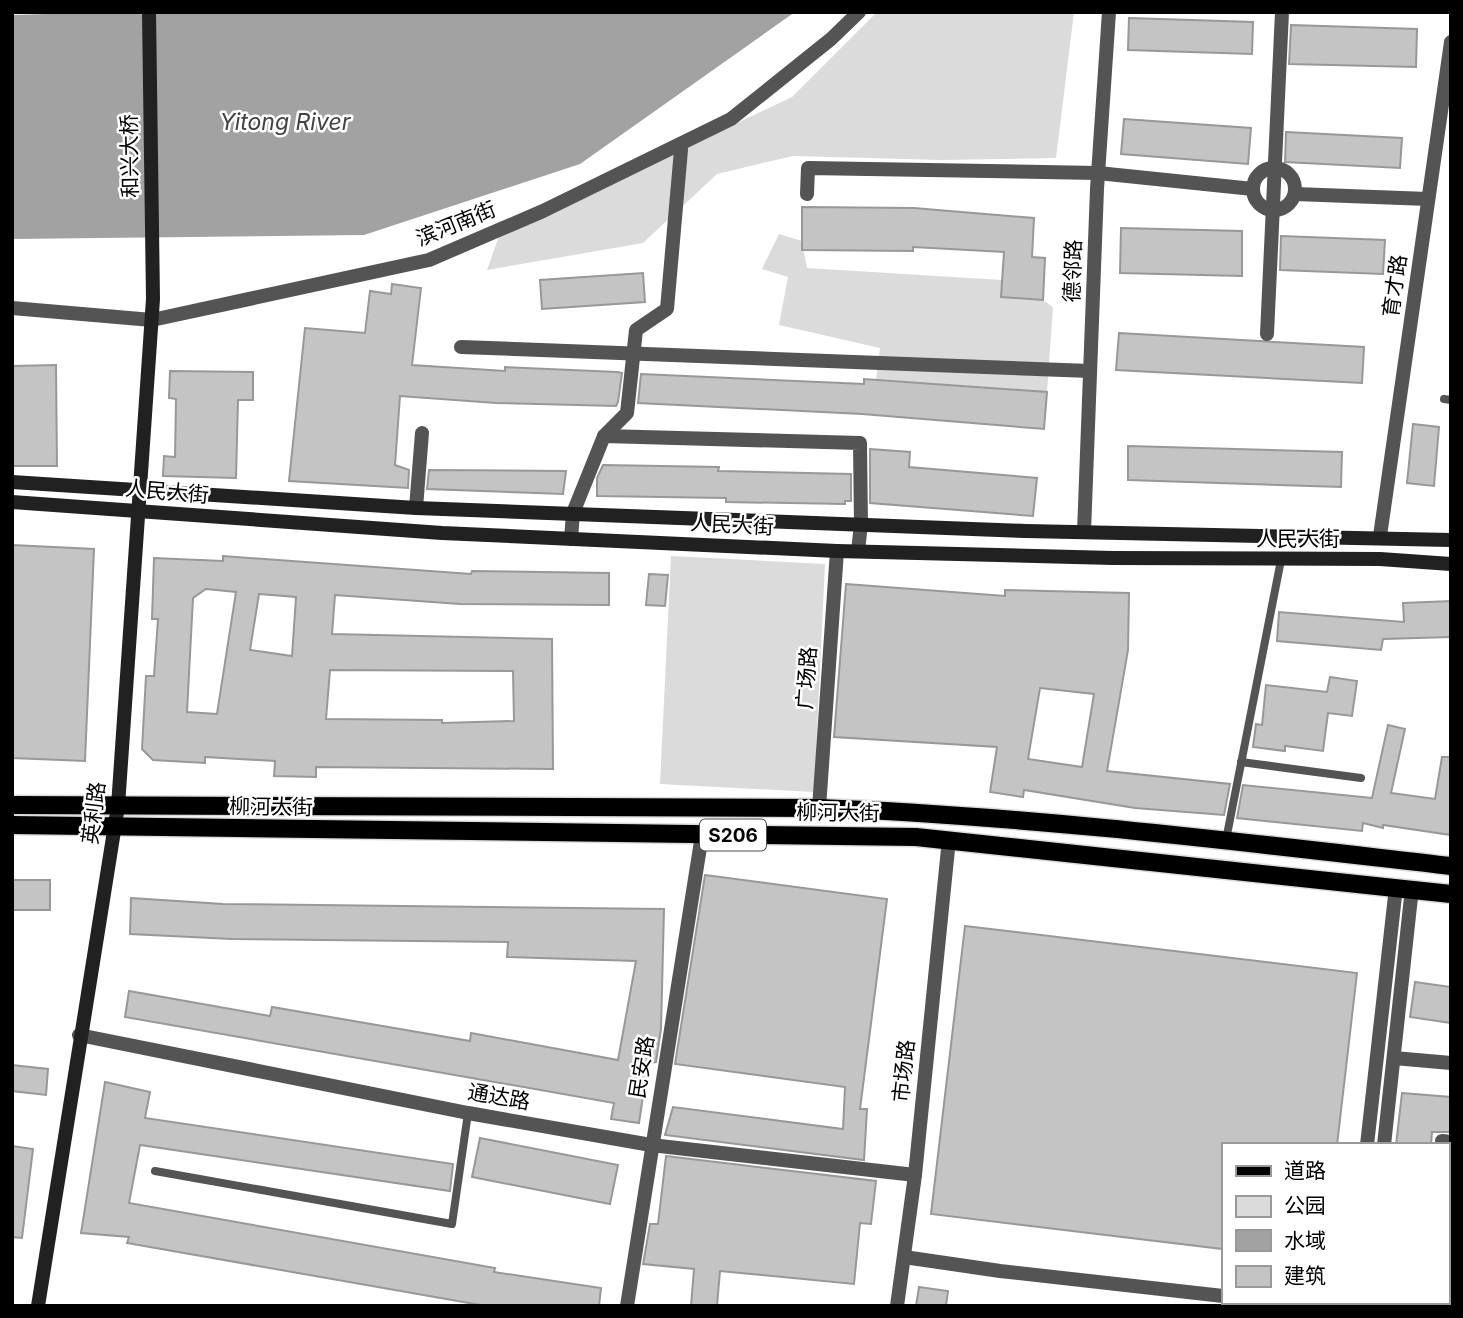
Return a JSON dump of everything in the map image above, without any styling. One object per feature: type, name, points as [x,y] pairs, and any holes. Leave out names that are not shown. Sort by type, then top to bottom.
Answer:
[{"type":"main road","name":"柳河大街","points":[[12,805],[819,808],[1032,819],[1451,866]]},
{"type":"main road","name":"柳河大街","points":[[12,825],[950,839],[1451,894]]},
{"type":"street","name":"和兴大桥","points":[[149,12],[152,320]]},
{"type":"street","name":"滨河南街","points":[[12,308],[152,320],[429,260],[543,211],[731,119],[831,39],[859,12]]},
{"type":"street","name":"德邻路","points":[[1084,532],[1098,173],[1109,12]]},
{"type":"street","points":[[1267,334],[1282,12]]},
{"type":"street","name":"育才路","points":[[1380,536],[1451,42]]},
{"type":"street","points":[[571,539],[573,513],[604,436],[627,413],[636,330],[667,309],[681,150]]},
{"type":"street","points":[[807,194],[808,168],[1098,173],[1253,190]]},
{"type":"street","points":[[1274,168],[1281,169],[1293,179],[1295,194],[1286,206],[1272,210],[1256,199],[1253,190],[1261,172],[1274,168]]},
{"type":"street","points":[[1295,194],[1428,200]]},
{"type":"street","name":"英利路","points":[[38,1306],[79,1035],[116,827],[152,320]]},
{"type":"street","points":[[461,347],[1090,371]]},
{"type":"street","points":[[415,508],[422,433]]},
{"type":"street","points":[[604,436],[860,443],[861,524],[858,551]]},
{"type":"street","name":"人民大街","points":[[12,481],[415,508],[1084,532],[1380,536],[1451,540]]},
{"type":"street","name":"人民大街","points":[[12,502],[442,533],[837,551],[1280,560],[1380,559],[1451,564]]},
{"type":"street","name":"广场路","points":[[819,808],[837,551]]},
{"type":"street","name":"民安路","points":[[627,1306],[650,1145],[702,835]]},
{"type":"street","name":"市场路","points":[[897,1306],[915,1175],[950,839]]},
{"type":"street","points":[[1384,1143],[1394,1058],[1404,888]]},
{"type":"street","points":[[1367,1143],[1404,888]]},
{"type":"street","name":"通达路","points":[[79,1035],[468,1114],[650,1145],[915,1175]]},
{"type":"street","points":[[1394,1058],[1451,1063]]},
{"type":"street","points":[[904,1257],[1000,1271],[1222,1296]]},
{"type":"lane","points":[[1226,840],[1280,560]]},
{"type":"lane","points":[[1241,762],[1361,778]]},
{"type":"lane","points":[[155,1171],[452,1224],[468,1114]]},
{"type":"green space","points":[[877,12],[1074,12],[1056,158],[941,160],[793,156],[717,174],[643,243],[487,270],[499,236],[792,97]]},
{"type":"green space","points":[[779,234],[802,241],[807,268],[1002,280],[1002,297],[1043,300],[1053,307],[1047,392],[876,380],[880,348],[779,325],[788,277],[762,269]]},
{"type":"green space","points":[[671,556],[825,564],[814,792],[660,784]]},
{"type":"water","name":"Yitong River","points":[[109,12],[795,12],[580,164],[364,235],[12,239],[12,15]]},
{"type":"building","points":[[1129,18],[1253,22],[1252,54],[1128,50]]},
{"type":"building","points":[[1291,25],[1417,29],[1416,67],[1289,64]]},
{"type":"building","points":[[1124,119],[1251,128],[1248,164],[1121,154]]},
{"type":"building","points":[[1286,132],[1402,138],[1400,168],[1285,162]]},
{"type":"building","points":[[802,207],[914,208],[1034,218],[1032,257],[1045,258],[1043,300],[1001,297],[1004,252],[913,247],[913,251],[802,250]]},
{"type":"building","points":[[1121,228],[1242,231],[1242,276],[1120,273]]},
{"type":"building","points":[[1281,236],[1385,240],[1383,274],[1280,270]]},
{"type":"building","points":[[643,273],[645,302],[542,309],[540,280]]},
{"type":"building","points":[[392,284],[421,288],[412,365],[505,371],[505,367],[622,373],[616,406],[496,403],[400,396],[395,465],[409,470],[408,488],[289,481],[305,328],[365,333],[370,291],[391,294]]},
{"type":"building","points":[[1119,333],[1364,347],[1362,383],[1116,370]]},
{"type":"building","points":[[56,365],[57,466],[12,466],[12,366]]},
{"type":"building","points":[[170,371],[253,372],[253,400],[238,400],[236,478],[163,476],[164,456],[175,457],[176,399],[169,398]]},
{"type":"building","points":[[641,374],[864,384],[864,379],[1047,392],[1044,429],[862,414],[638,403]]},
{"type":"building","points":[[1413,424],[1439,427],[1434,486],[1407,483]]},
{"type":"building","points":[[1128,446],[1342,452],[1341,487],[1128,480]]},
{"type":"building","points":[[870,449],[910,452],[909,467],[1037,478],[1033,516],[870,503]]},
{"type":"building","points":[[603,465],[719,467],[718,471],[851,474],[851,501],[845,501],[845,504],[726,502],[726,498],[597,496],[597,478]]},
{"type":"building","points":[[429,470],[566,471],[563,494],[427,489]]},
{"type":"building","points":[[12,545],[94,549],[85,761],[12,758]]},
{"type":"building","points":[[223,556],[471,574],[472,571],[609,573],[609,605],[460,604],[335,595],[332,634],[552,639],[553,769],[316,767],[316,777],[274,776],[275,761],[205,757],[205,763],[153,760],[142,749],[146,676],[154,676],[158,619],[152,619],[154,558],[223,561]],"holes":[[[206,589],[236,592],[217,714],[187,712],[193,598]],[[259,594],[296,597],[292,656],[250,650]],[[330,670],[513,671],[514,721],[442,723],[442,720],[326,719]]]},
{"type":"building","points":[[649,574],[668,575],[665,606],[646,605]]},
{"type":"building","points":[[846,584],[1005,596],[1005,590],[1129,593],[1128,650],[1107,771],[1230,784],[1224,815],[1135,808],[1024,790],[1023,797],[990,792],[997,747],[834,737]],"holes":[[[1040,688],[1094,694],[1082,767],[1028,759]]]},
{"type":"building","points":[[1451,601],[1451,637],[1383,639],[1381,650],[1277,641],[1279,612],[1404,622],[1403,603]]},
{"type":"building","points":[[1330,677],[1357,681],[1352,716],[1328,713],[1323,751],[1285,746],[1285,751],[1253,747],[1256,724],[1262,725],[1266,685],[1327,692]]},
{"type":"building","points":[[1388,725],[1405,729],[1391,793],[1435,799],[1442,757],[1451,757],[1451,835],[1383,825],[1383,828],[1363,823],[1362,831],[1237,818],[1243,785],[1372,798]]},
{"type":"building","points":[[705,875],[887,899],[860,1109],[867,1109],[864,1160],[665,1135],[673,1107],[843,1129],[845,1087],[675,1064]]},
{"type":"building","points":[[12,880],[50,880],[50,910],[12,910]]},
{"type":"building","points":[[131,898],[223,904],[664,909],[661,1029],[656,1062],[648,1063],[639,1123],[611,1119],[614,1103],[125,1017],[129,991],[270,1016],[272,1007],[470,1041],[471,1033],[618,1060],[636,961],[507,957],[508,942],[232,939],[130,934]]},
{"type":"building","points":[[965,926],[1357,973],[1337,1143],[1222,1143],[1222,1249],[931,1214]]},
{"type":"building","points":[[1415,982],[1451,987],[1451,1023],[1410,1017]]},
{"type":"building","points":[[12,1065],[48,1069],[46,1095],[12,1091]]},
{"type":"building","points":[[105,1082],[150,1092],[145,1118],[453,1164],[450,1191],[140,1145],[129,1203],[495,1268],[494,1272],[601,1288],[599,1306],[486,1306],[127,1243],[129,1237],[81,1233]]},
{"type":"building","points":[[1402,1093],[1451,1097],[1451,1132],[1432,1132],[1431,1143],[1396,1143]]},
{"type":"building","points":[[480,1138],[618,1165],[610,1204],[472,1177]]},
{"type":"building","points":[[12,1146],[33,1149],[22,1238],[12,1237]]},
{"type":"building","points":[[666,1156],[876,1181],[871,1224],[860,1223],[854,1284],[720,1271],[717,1306],[691,1306],[694,1269],[643,1264],[650,1224],[658,1224]]},
{"type":"building","points":[[919,1287],[948,1291],[946,1306],[916,1306]]}]
